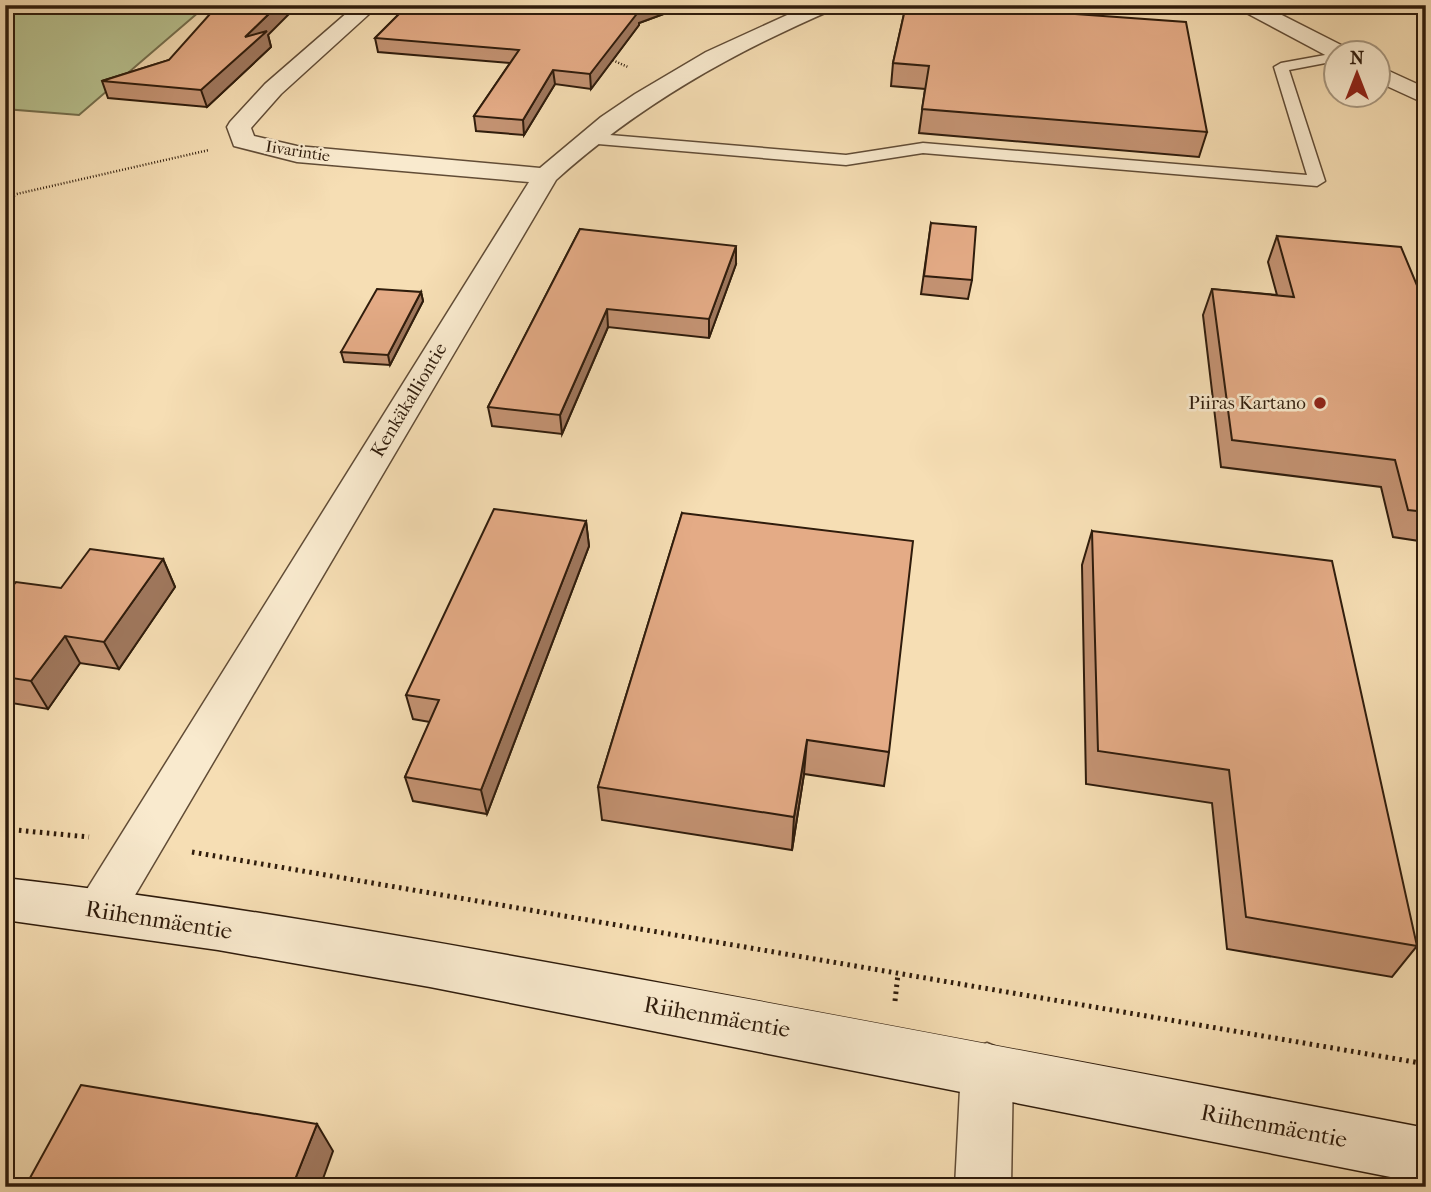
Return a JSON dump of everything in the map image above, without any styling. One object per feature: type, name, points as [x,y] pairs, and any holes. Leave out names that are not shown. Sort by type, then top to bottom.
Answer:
[{"type":"street","name":"Iivarintie","points":[[369,5],[273,89],[239,127],[243,141],[297,154],[546,176]]},
{"type":"street","name":"Kenkäkalliontie","points":[[101,909],[546,176],[586,138],[664,83],[827,5]]},
{"type":"street","points":[[1246,5],[1322,47]]},
{"type":"street","points":[[1392,80],[1426,97]]},
{"type":"street","name":"Riihenmäentie","points":[[5,898],[101,909],[484,974],[987,1069],[1426,1156]]},
{"type":"street","points":[[983,1187],[987,1069]]},
{"type":"lane","points":[[586,138],[846,160],[923,148],[1317,181],[1280,67],[1322,58]]},
{"type":"path","points":[[603,55],[664,83]]},
{"type":"path","points":[[5,197],[243,141]]},
{"type":"path","points":[[5,829],[140,843],[1426,1064]]},
{"type":"green space","points":[[5,5],[207,5],[79,115],[5,109]]},
{"type":"building","points":[[218,5],[278,5],[245,37],[267,31],[201,90],[102,81],[169,60]]},
{"type":"building","points":[[408,5],[649,5],[636,10],[639,11],[590,74],[553,70],[523,120],[474,116],[519,50],[375,38]]},
{"type":"building","points":[[906,5],[951,5],[1186,22],[1207,132],[922,109],[929,66],[893,63]]},
{"type":"building","points":[[931,223],[976,227],[972,280],[924,276]]},
{"type":"building","points":[[580,229],[736,246],[709,319],[607,309],[560,415],[488,407]]},
{"type":"building","name":"Piiras Kartano","points":[[1277,236],[1401,247],[1426,307],[1426,512],[1408,510],[1395,460],[1232,440],[1212,289],[1294,297]]},
{"type":"building","points":[[377,289],[421,292],[388,355],[341,352]]},
{"type":"building","points":[[494,509],[586,521],[481,790],[405,777],[439,700],[406,695]]},
{"type":"building","points":[[682,513],[913,541],[889,752],[807,740],[794,817],[598,787]]},
{"type":"building","points":[[1092,531],[1332,561],[1417,946],[1246,917],[1229,770],[1098,751]]},
{"type":"building","points":[[90,549],[163,559],[104,642],[65,636],[31,681],[5,677],[5,596],[16,582],[61,588]]},
{"type":"building","points":[[81,1085],[317,1124],[292,1187],[25,1187]]},
{"type":"place","name":"Piiras Kartano","points":[[1320,403]]}]
